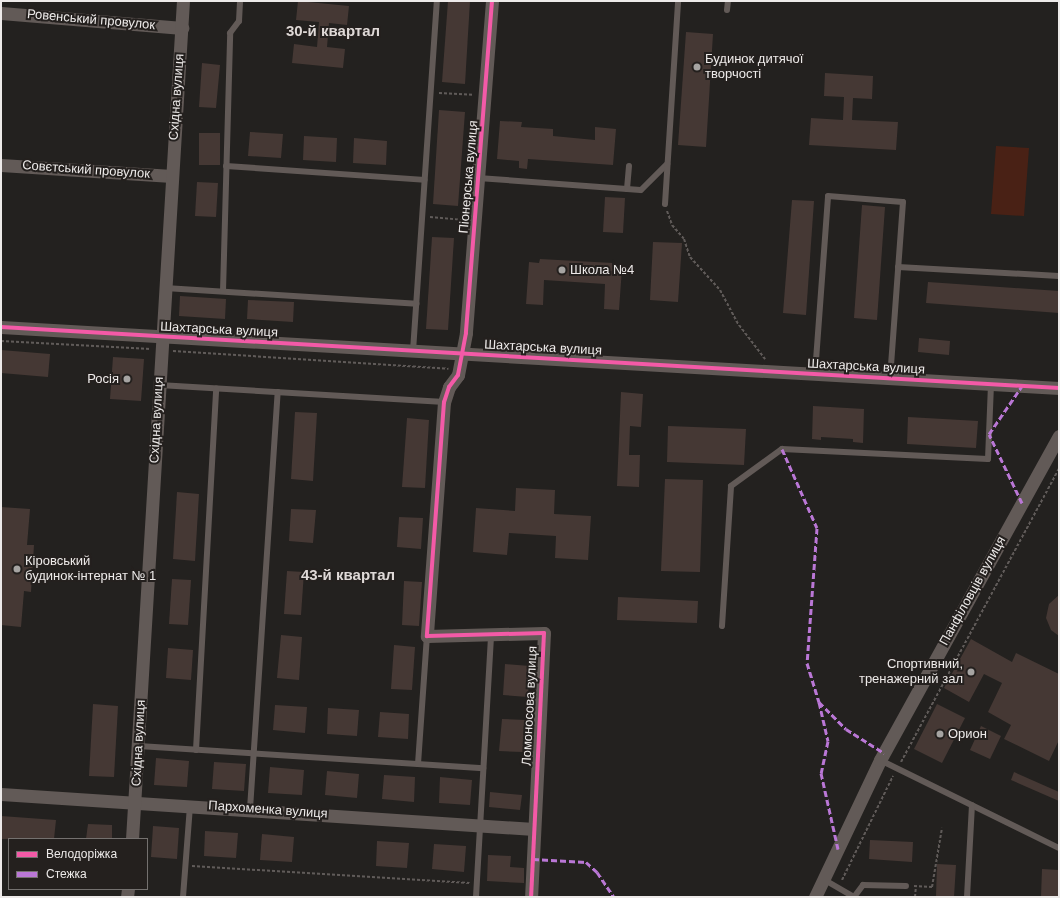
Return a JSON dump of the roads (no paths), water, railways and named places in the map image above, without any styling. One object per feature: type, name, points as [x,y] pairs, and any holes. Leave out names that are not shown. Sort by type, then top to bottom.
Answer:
[{"type":"street","name":"Східна вулиця","points":[[132,838],[136,801],[161,350],[184,1]]},
{"type":"street","name":"Піонерська вулиця","points":[[444,402],[459,370],[466,333],[492,1]]},
{"type":"street","name":"Ровенський провулок","points":[[1,13],[182,28]]},
{"type":"street","name":"Совєтський провулок","points":[[1,165],[172,176]]},
{"type":"street","name":"Шахтарська вулиця","points":[[1,327],[1059,388]]},
{"type":"street","points":[[427,636],[444,402]]},
{"type":"street","name":"Панфіловців вулиця","points":[[815,897],[880,760],[1059,436]]},
{"type":"street","name":"Ломоносова вулиця","points":[[427,636],[544,633],[531,897]]},
{"type":"street","name":"Пархоменка вулиця","points":[[1,794],[136,801],[534,829]]},
{"type":"lane","points":[[223,291],[230,33],[239,21],[240,1]]},
{"type":"lane","points":[[413,351],[437,1]]},
{"type":"lane","points":[[665,204],[678,1]]},
{"type":"lane","points":[[727,10],[728,1]]},
{"type":"lane","points":[[478,178],[641,190],[667,164]]},
{"type":"lane","points":[[226,166],[424,180]]},
{"type":"lane","points":[[627,189],[629,166]]},
{"type":"lane","points":[[815,374],[828,196],[903,202],[890,379]]},
{"type":"lane","points":[[898,266],[1059,276]]},
{"type":"lane","points":[[165,288],[416,304]]},
{"type":"lane","points":[[722,626],[731,486],[782,449],[988,459],[992,384]]},
{"type":"lane","points":[[159,386],[444,402]]},
{"type":"lane","points":[[196,750],[216,389]]},
{"type":"lane","points":[[250,809],[278,392]]},
{"type":"lane","points":[[476,897],[491,635]]},
{"type":"lane","points":[[418,764],[427,636]]},
{"type":"lane","points":[[139,746],[483,768]]},
{"type":"lane","points":[[880,760],[1059,848]]},
{"type":"lane","points":[[183,897],[190,805]]},
{"type":"lane","points":[[967,897],[972,805]]},
{"type":"lane","points":[[823,880],[854,897],[863,885],[906,886]]},
{"type":"place","name":"Будинок дитячої творчості","points":[[697,67]]},
{"type":"place","name":"Школа №4","points":[[562,270]]},
{"type":"place","name":"Росія","points":[[127,379]]},
{"type":"place","name":"Кіровський будинок-інтернат № 1","points":[[17,569]]},
{"type":"place","name":"Спортивний, тренажерний зал","points":[[971,672]]},
{"type":"place","name":"Орион","points":[[940,734]]},
{"type":"district","name":"30-й квартал","points":[[333,31]]},
{"type":"district","name":"43-й квартал","points":[[348,575]]}]
